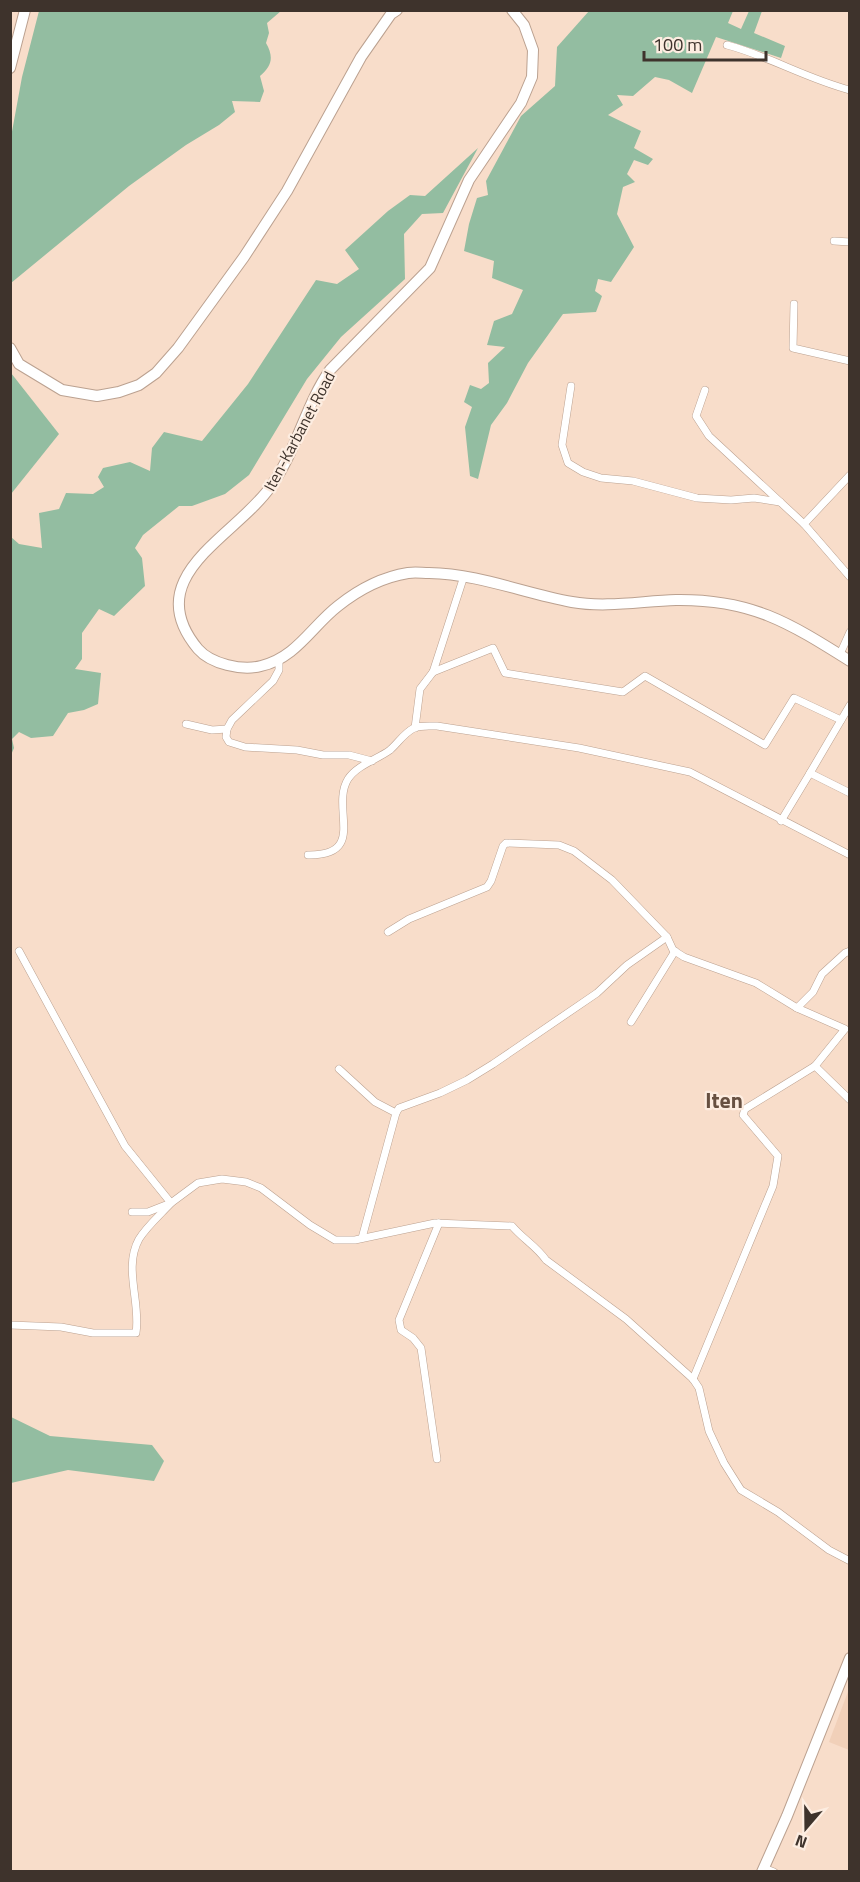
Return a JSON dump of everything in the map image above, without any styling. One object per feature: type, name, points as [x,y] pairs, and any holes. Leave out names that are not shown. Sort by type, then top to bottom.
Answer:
[{"type":"main road","points":[[10,68],[26,10]]},
{"type":"main road","points":[[10,348],[20,364],[62,390],[97,396],[139,385],[156,373],[178,348],[244,257],[287,191],[361,57],[397,10]]},
{"type":"main road","name":"Iten-Karbanet Road","points":[[512,10],[524,25],[533,50],[532,76],[521,103],[469,180],[430,268],[330,370],[272,486],[247,514],[209,546],[191,567],[180,588],[179,605],[189,636],[200,652],[217,661],[240,668],[261,666],[290,653],[338,606],[374,583],[409,573],[449,573],[481,578],[543,596],[576,602],[621,604],[675,600],[716,601],[741,605],[768,614],[802,631],[845,658]]},
{"type":"main road","points":[[767,1870],[849,1658]]},
{"type":"street","points":[[727,45],[769,59],[830,85],[849,90]]},
{"type":"street","points":[[834,242],[849,242]]},
{"type":"street","points":[[794,304],[792,348],[849,361]]},
{"type":"street","points":[[571,386],[562,445],[568,463],[583,472],[601,478],[633,481],[697,498],[731,500],[754,498],[780,502]]},
{"type":"street","points":[[705,390],[696,416],[709,436],[804,524],[849,577]]},
{"type":"street","points":[[804,524],[849,475]]},
{"type":"street","points":[[415,728],[420,689],[433,672],[464,576]]},
{"type":"street","points":[[845,658],[849,633]]},
{"type":"street","points":[[433,672],[493,648],[505,674],[622,692],[645,676],[765,745],[794,698],[841,720]]},
{"type":"street","points":[[279,659],[279,670],[273,681],[232,720],[227,729],[226,737],[229,742],[245,747],[297,750],[323,755],[349,755],[372,761]]},
{"type":"street","points":[[781,821],[849,705]]},
{"type":"street","points":[[186,724],[212,730],[227,729]]},
{"type":"street","points":[[308,855],[333,853],[340,845],[344,826],[344,795],[348,779],[387,752],[406,732],[422,725],[579,748],[690,772],[849,855]]},
{"type":"street","points":[[810,772],[849,794]]},
{"type":"street","points":[[388,932],[409,919],[486,887],[491,881],[506,843],[559,845],[579,854],[612,880],[667,937],[675,951],[684,957],[756,982],[797,1008],[845,1029],[814,1066],[745,1109],[743,1115],[778,1156],[773,1186],[693,1379]]},
{"type":"street","points":[[362,1238],[399,1108],[467,1080],[494,1064],[597,993],[627,965],[667,937]]},
{"type":"street","points":[[20,951],[125,1146],[171,1203]]},
{"type":"street","points":[[631,1022],[675,951]]},
{"type":"street","points":[[797,1008],[813,992],[822,974],[849,951]]},
{"type":"street","points":[[814,1066],[849,1101]]},
{"type":"street","points":[[339,1069],[375,1102],[396,1113]]},
{"type":"street","points":[[10,1325],[61,1327],[93,1333],[136,1333],[138,1318],[131,1269],[139,1239],[171,1203],[198,1183],[222,1179],[246,1182],[261,1188],[310,1225],[335,1240],[362,1238],[439,1223],[512,1226],[537,1248],[546,1260],[626,1318],[693,1379],[699,1388],[709,1431],[724,1463],[741,1490],[778,1512],[829,1550],[849,1561]]},
{"type":"street","points":[[132,1212],[148,1212],[171,1203]]},
{"type":"street","points":[[437,1459],[421,1348],[413,1338],[401,1330],[399,1320],[439,1223]]},
{"type":"shaded area","points":[[849,1689],[849,1750],[829,1742]]},
{"type":"green space","points":[[39,11],[281,11],[267,23],[269,33],[266,43],[271,57],[267,69],[260,76],[264,91],[260,102],[232,101],[235,112],[129,186],[11,283],[11,137],[22,77]]},
{"type":"green space","points":[[589,11],[733,11],[728,23],[741,29],[749,11],[762,11],[754,33],[785,46],[781,58],[716,37],[692,93],[669,80],[655,77],[633,96],[617,95],[623,105],[608,115],[641,131],[634,148],[653,159],[648,165],[634,160],[627,174],[635,182],[623,187],[617,214],[634,247],[611,282],[598,279],[595,291],[602,296],[596,312],[563,314],[528,363],[507,403],[491,425],[478,479],[470,476],[465,427],[472,407],[464,402],[470,385],[481,389],[489,383],[488,363],[505,347],[487,345],[494,321],[512,314],[523,290],[492,278],[494,261],[464,251],[469,224],[477,198],[488,195],[486,181],[521,116],[555,86],[557,47]]},
{"type":"green space","points":[[478,148],[443,213],[422,214],[404,234],[405,279],[341,337],[307,379],[249,475],[225,494],[192,506],[179,506],[143,535],[135,548],[142,558],[145,586],[114,616],[99,609],[82,633],[82,659],[75,669],[101,673],[98,704],[68,713],[53,736],[31,738],[19,732],[12,739],[14,748],[11,755],[11,537],[19,544],[42,548],[39,513],[59,509],[66,493],[93,494],[104,487],[98,477],[103,468],[130,462],[150,471],[152,448],[164,432],[202,441],[248,384],[316,280],[337,284],[359,269],[345,250],[388,211],[410,195],[425,196]]},
{"type":"green space","points":[[11,373],[59,434],[11,494]]},
{"type":"green space","points":[[11,1417],[50,1436],[152,1445],[164,1461],[154,1481],[68,1470],[11,1483]]},
{"type":"district","name":"Iten","points":[[724,1100]]}]
